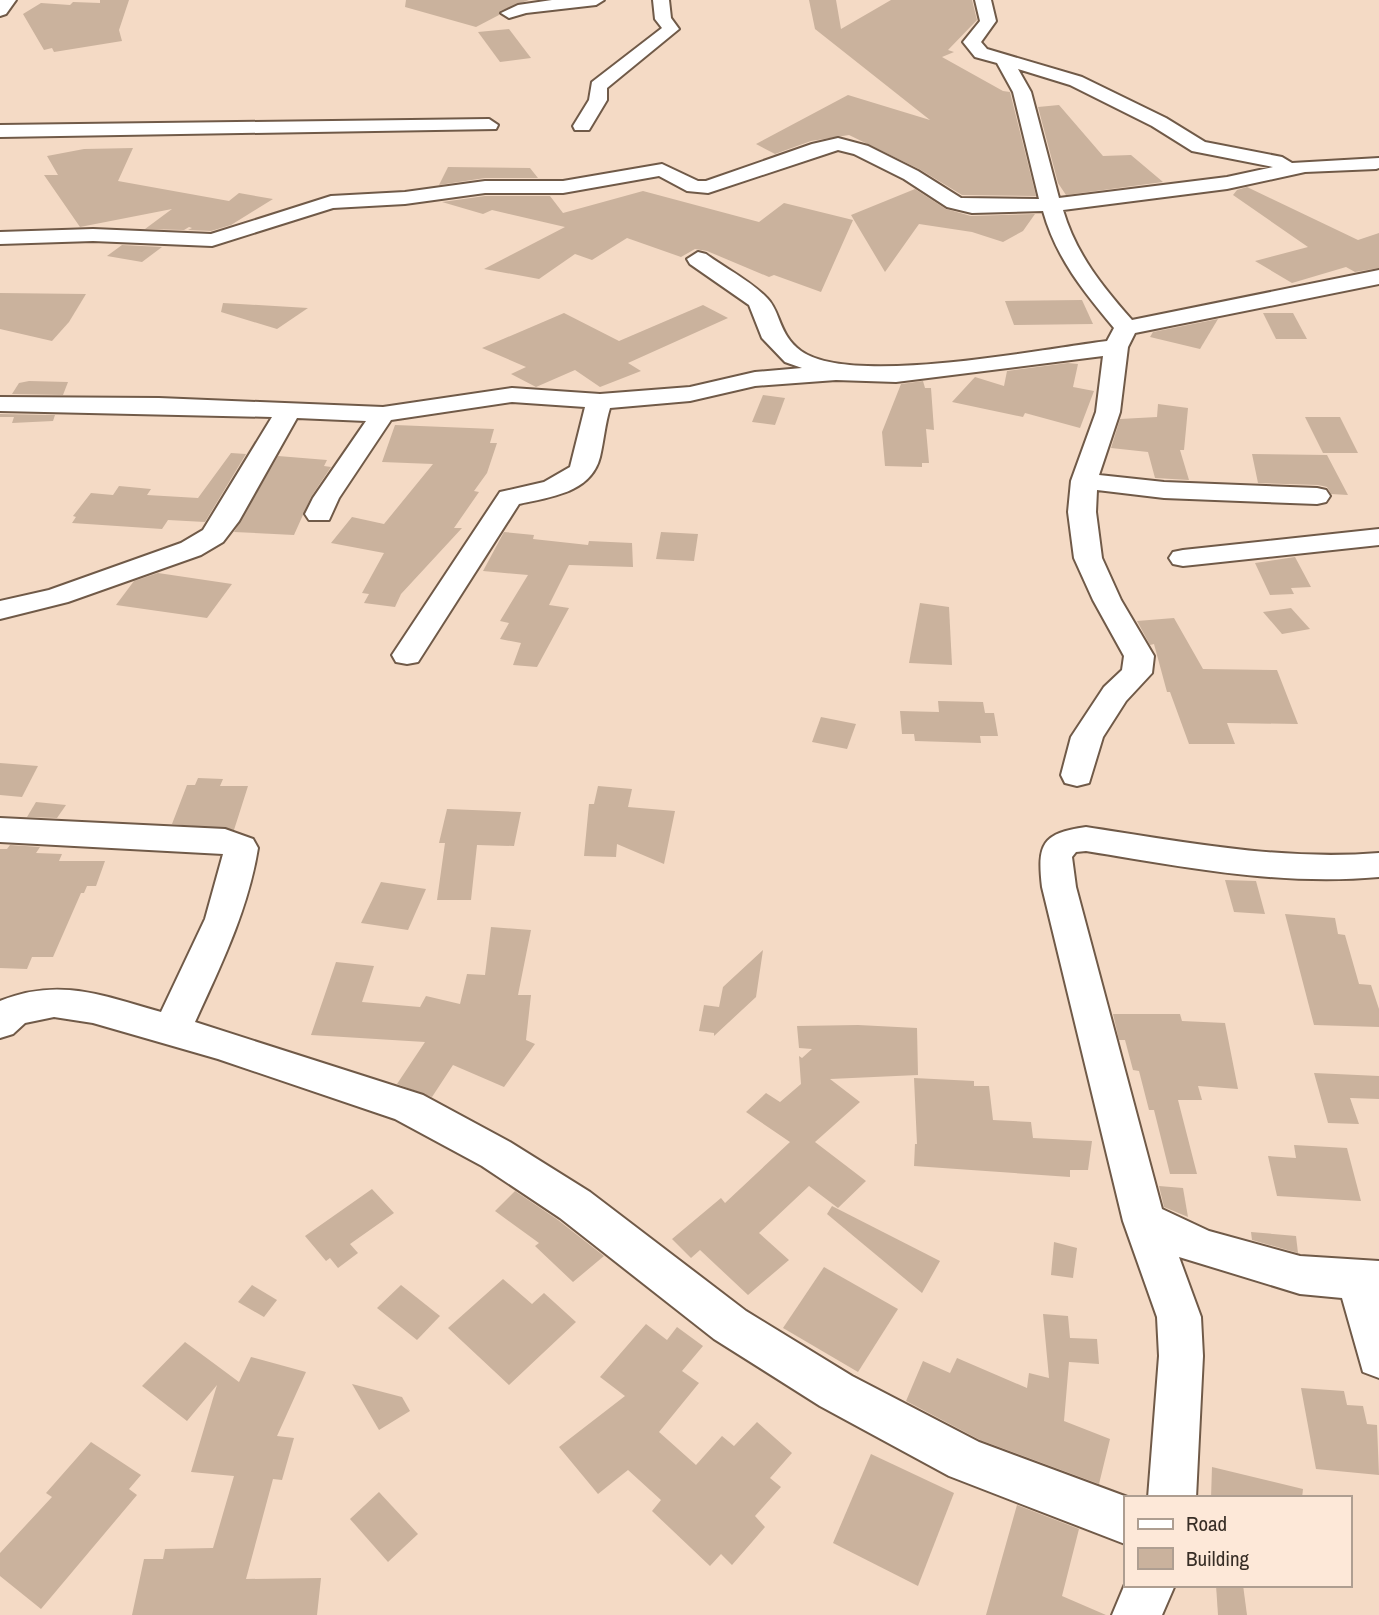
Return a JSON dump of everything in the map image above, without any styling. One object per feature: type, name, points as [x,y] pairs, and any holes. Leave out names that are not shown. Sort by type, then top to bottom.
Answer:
[{"type":"street","points":[[0,11],[8,0]]},
{"type":"street","points":[[509,13],[524,8],[596,0]]},
{"type":"street","points":[[582,126],[598,100],[598,86],[671,29],[663,19],[661,0]]},
{"type":"street","points":[[983,0],[988,21],[972,42],[981,53],[1076,81],[1159,122],[1199,147],[1220,153],[1305,166]]},
{"type":"street","points":[[1003,59],[1022,92],[1030,132],[1060,235],[1121,337],[1108,412],[1084,481],[1082,512],[1088,558],[1139,656],[1137,673],[1115,694],[1087,737],[1077,775]]},
{"type":"street","points":[[0,131],[489,125]]},
{"type":"street","points":[[0,238],[93,235],[212,240],[331,202],[405,198],[485,187],[563,187],[662,170],[694,187],[708,187],[818,148],[838,144],[850,146],[886,162],[954,203],[985,207],[1052,205],[1191,188],[1305,166],[1378,162]]},
{"type":"street","points":[[1374,184],[1366,178],[1365,169],[1378,162]]},
{"type":"street","points":[[698,260],[759,302],[770,333],[793,357],[836,373]]},
{"type":"street","points":[[0,404],[159,405],[383,414],[512,395],[600,401],[690,394],[755,379],[836,373],[896,375],[964,369],[1121,337],[1379,277]]},
{"type":"street","points":[[407,655],[509,498],[570,482],[579,474],[586,461],[593,417],[600,401]]},
{"type":"street","points":[[0,610],[58,596],[191,549],[213,536],[225,521],[288,411]]},
{"type":"street","points":[[319,514],[326,498],[383,414]]},
{"type":"street","points":[[1084,481],[1164,490],[1317,496]]},
{"type":"street","points":[[1183,558],[1379,537]]},
{"type":"street","points":[[0,830],[225,841],[241,848],[239,867],[219,924],[171,1032]]},
{"type":"street","points":[[1172,1496],[1181,1356],[1179,1317],[1144,1221],[1059,887],[1055,855],[1066,842],[1086,839],[1227,862],[1315,868],[1379,865]]},
{"type":"street","points":[[0,1023],[13,1012],[54,1002],[93,1008],[220,1044],[410,1107],[496,1154],[575,1205],[730,1325],[836,1391],[967,1460],[1124,1520]]},
{"type":"street","points":[[1144,1221],[1202,1248],[1300,1275],[1369,1280],[1379,1357]]},
{"type":"street","points":[[1138,1615],[1149,1587]]},
{"type":"building","points":[[100,0],[129,0],[119,30],[122,41],[54,52],[52,48],[44,50],[23,14],[41,3],[70,5],[73,2],[100,3]]},
{"type":"building","points":[[406,0],[529,0],[500,11],[499,15],[476,27],[405,7]]},
{"type":"building","points":[[809,0],[836,0],[841,29],[891,0],[972,0],[977,20],[948,50],[954,52],[942,57],[1003,91],[1010,92],[1036,196],[962,195],[919,169],[849,135],[811,141],[775,154],[756,144],[848,95],[930,120],[815,29]]},
{"type":"building","points":[[509,29],[531,58],[500,62],[478,32]]},
{"type":"building","points":[[1059,105],[1103,156],[1131,155],[1163,182],[1066,195],[1058,183],[1038,107]]},
{"type":"building","points":[[133,148],[118,181],[229,201],[239,193],[273,199],[231,225],[211,231],[188,230],[192,228],[189,227],[184,230],[145,229],[172,209],[80,227],[44,175],[58,175],[47,156],[84,149]]},
{"type":"building","points":[[448,167],[530,168],[538,178],[485,178],[439,185]]},
{"type":"building","points":[[1247,187],[1358,240],[1379,233],[1379,268],[1355,272],[1346,267],[1292,283],[1255,261],[1308,247],[1233,195],[1237,190]]},
{"type":"building","points":[[915,189],[946,209],[971,216],[1035,214],[1023,231],[1003,242],[972,232],[919,224],[885,272],[851,215]]},
{"type":"building","points":[[643,191],[759,222],[784,203],[853,220],[821,292],[774,275],[769,277],[707,251],[695,249],[681,257],[627,238],[592,260],[575,254],[539,279],[484,269],[565,227],[492,210],[483,214],[442,202],[485,196],[550,196],[563,213]]},
{"type":"building","points":[[122,245],[162,247],[142,262],[107,256]]},
{"type":"building","points":[[0,293],[86,294],[69,322],[52,341],[0,329]]},
{"type":"building","points":[[1082,300],[1093,324],[1014,325],[1005,301]]},
{"type":"building","points":[[223,303],[308,308],[277,329],[221,312]]},
{"type":"building","points":[[703,305],[728,318],[628,363],[641,371],[600,387],[575,370],[536,387],[511,374],[526,367],[482,348],[564,313],[619,341]]},
{"type":"building","points":[[1263,313],[1293,313],[1307,339],[1276,339]]},
{"type":"building","points":[[1218,319],[1200,349],[1150,337],[1153,332]]},
{"type":"building","points":[[1078,364],[1073,387],[1094,391],[1080,428],[1025,413],[1023,417],[952,402],[975,377],[1004,386],[1007,371]]},
{"type":"building","points":[[923,381],[925,388],[931,388],[934,430],[926,429],[929,463],[922,463],[922,467],[885,466],[882,432],[901,384]]},
{"type":"building","points":[[68,382],[63,395],[12,394],[19,383]]},
{"type":"building","points":[[763,395],[785,398],[775,425],[752,422]]},
{"type":"building","points":[[1158,404],[1188,408],[1184,450],[1180,450],[1189,480],[1155,478],[1148,452],[1111,448],[1120,419],[1157,417]]},
{"type":"building","points":[[0,414],[55,415],[53,421],[12,423],[14,417],[0,417]]},
{"type":"building","points":[[1305,417],[1340,417],[1358,453],[1323,453]]},
{"type":"building","points":[[395,425],[494,429],[490,443],[497,443],[487,473],[474,491],[479,492],[454,528],[462,528],[401,594],[395,607],[364,603],[369,594],[362,593],[384,553],[331,543],[352,517],[384,524],[433,464],[382,462]]},
{"type":"building","points":[[231,453],[246,454],[205,522],[168,520],[162,529],[72,523],[76,517],[73,516],[91,493],[113,495],[119,486],[151,489],[147,495],[198,498]]},
{"type":"building","points":[[1252,454],[1327,455],[1348,495],[1331,494],[1327,487],[1318,485],[1258,483]]},
{"type":"building","points":[[278,456],[327,460],[324,466],[331,467],[311,497],[294,535],[234,532]]},
{"type":"building","points":[[504,532],[534,535],[533,539],[588,545],[589,541],[632,543],[633,567],[569,565],[549,605],[569,608],[537,667],[513,665],[521,643],[500,639],[509,623],[500,621],[528,575],[483,571]]},
{"type":"building","points":[[661,532],[698,534],[694,561],[656,559]]},
{"type":"building","points":[[1295,557],[1311,587],[1291,588],[1294,594],[1270,595],[1255,563]]},
{"type":"building","points":[[158,573],[232,584],[207,618],[116,605],[134,581]]},
{"type":"building","points":[[920,603],[949,607],[952,665],[909,663]]},
{"type":"building","points":[[1291,608],[1310,629],[1282,634],[1263,612]]},
{"type":"building","points":[[1174,618],[1203,669],[1277,670],[1298,724],[1227,723],[1235,744],[1189,744],[1170,692],[1167,692],[1154,644],[1150,645],[1137,621]]},
{"type":"building","points":[[938,701],[983,702],[985,713],[994,713],[998,736],[980,736],[981,743],[915,741],[914,734],[902,734],[900,711],[939,712]]},
{"type":"building","points":[[821,717],[856,724],[847,749],[812,742]]},
{"type":"building","points":[[0,763],[38,766],[22,797],[0,795]]},
{"type":"building","points":[[198,778],[223,779],[220,786],[248,786],[234,830],[172,824],[187,785],[195,785]]},
{"type":"building","points":[[598,786],[632,789],[628,807],[675,811],[664,864],[617,844],[616,857],[584,856],[589,804],[594,804]]},
{"type":"building","points":[[36,802],[66,805],[57,818],[27,817]]},
{"type":"building","points":[[447,809],[521,812],[514,846],[477,845],[471,900],[437,900],[445,843],[439,843]]},
{"type":"building","points":[[10,845],[40,847],[36,853],[62,854],[59,861],[105,861],[96,886],[87,886],[84,893],[81,893],[53,957],[32,957],[27,969],[0,968],[0,849],[7,849]]},
{"type":"building","points":[[1225,880],[1256,881],[1265,914],[1234,912]]},
{"type":"building","points":[[381,882],[426,889],[408,930],[361,923]]},
{"type":"building","points":[[1285,914],[1335,918],[1338,934],[1345,935],[1359,984],[1371,985],[1379,1009],[1379,1027],[1314,1025]]},
{"type":"building","points":[[491,927],[531,930],[518,995],[531,995],[526,1040],[535,1044],[504,1087],[453,1065],[432,1097],[397,1084],[425,1042],[311,1035],[336,962],[374,966],[362,1002],[420,1007],[426,996],[460,1004],[467,974],[485,975]]},
{"type":"building","points":[[763,950],[756,997],[714,1036],[714,1033],[699,1031],[704,1005],[719,1007],[723,987]]},
{"type":"building","points":[[1113,1014],[1180,1014],[1182,1021],[1225,1023],[1238,1089],[1198,1086],[1202,1100],[1178,1100],[1197,1174],[1170,1174],[1154,1110],[1149,1110],[1139,1071],[1133,1070],[1125,1040],[1119,1040]]},
{"type":"building","points":[[797,1026],[917,1028],[918,1075],[830,1079],[860,1102],[815,1142],[866,1181],[838,1208],[809,1186],[759,1233],[789,1260],[748,1295],[700,1250],[691,1258],[672,1239],[721,1198],[725,1203],[790,1142],[746,1112],[766,1093],[780,1102],[801,1084],[799,1056],[802,1058],[812,1049],[799,1048]]},
{"type":"building","points":[[1314,1073],[1379,1076],[1379,1099],[1350,1098],[1359,1124],[1328,1123]]},
{"type":"building","points":[[914,1078],[974,1081],[974,1086],[989,1086],[993,1120],[1031,1122],[1033,1138],[1092,1141],[1088,1170],[1070,1170],[1070,1177],[914,1166],[917,1144]]},
{"type":"building","points":[[1294,1145],[1347,1148],[1361,1201],[1277,1196],[1268,1156],[1296,1158]]},
{"type":"building","points":[[1159,1186],[1183,1188],[1188,1217],[1164,1207]]},
{"type":"building","points":[[372,1189],[394,1213],[350,1244],[358,1253],[338,1268],[330,1258],[326,1261],[305,1236]]},
{"type":"building","points":[[515,1191],[604,1256],[573,1282],[535,1246],[539,1243],[495,1211]]},
{"type":"building","points":[[832,1206],[940,1261],[922,1293],[827,1214]]},
{"type":"building","points":[[1251,1232],[1296,1236],[1298,1253],[1252,1240]]},
{"type":"building","points":[[1054,1242],[1077,1248],[1073,1278],[1051,1275]]},
{"type":"building","points":[[824,1267],[898,1309],[858,1372],[783,1328]]},
{"type":"building","points":[[503,1279],[532,1304],[544,1293],[576,1322],[509,1385],[448,1328]]},
{"type":"building","points":[[252,1285],[277,1300],[264,1317],[238,1302]]},
{"type":"building","points":[[401,1285],[440,1316],[417,1340],[377,1308]]},
{"type":"building","points":[[1043,1314],[1068,1316],[1070,1338],[1097,1339],[1099,1364],[1069,1362],[1064,1421],[1110,1439],[1099,1484],[980,1440],[906,1401],[923,1361],[950,1373],[957,1358],[1027,1388],[1029,1373],[1049,1378]]},
{"type":"building","points":[[646,1324],[667,1340],[677,1327],[703,1346],[682,1371],[699,1383],[659,1432],[696,1465],[722,1436],[734,1446],[757,1422],[792,1453],[770,1478],[781,1487],[755,1516],[765,1527],[732,1565],[721,1554],[710,1566],[652,1511],[661,1500],[628,1470],[598,1494],[559,1447],[625,1396],[600,1377]]},
{"type":"building","points":[[185,1342],[239,1382],[251,1357],[306,1372],[277,1436],[294,1438],[282,1480],[273,1479],[246,1579],[321,1578],[317,1615],[132,1615],[144,1559],[163,1559],[165,1549],[213,1548],[234,1476],[191,1472],[217,1385],[187,1421],[142,1386]]},
{"type":"building","points":[[352,1384],[402,1397],[410,1411],[379,1430]]},
{"type":"building","points":[[1301,1388],[1344,1391],[1347,1405],[1363,1406],[1367,1424],[1377,1425],[1379,1475],[1316,1469]]},
{"type":"building","points":[[91,1442],[141,1475],[129,1489],[137,1495],[41,1609],[0,1576],[0,1553],[52,1497],[46,1493]]},
{"type":"building","points":[[871,1454],[954,1493],[918,1586],[833,1543]]},
{"type":"building","points":[[1212,1467],[1303,1489],[1302,1496],[1211,1496]]},
{"type":"building","points":[[379,1492],[418,1534],[388,1562],[350,1519]]},
{"type":"building","points":[[1017,1505],[1079,1529],[1062,1596],[1106,1615],[986,1615]]},
{"type":"building","points":[[1216,1587],[1243,1587],[1247,1615],[1218,1615]]}]
